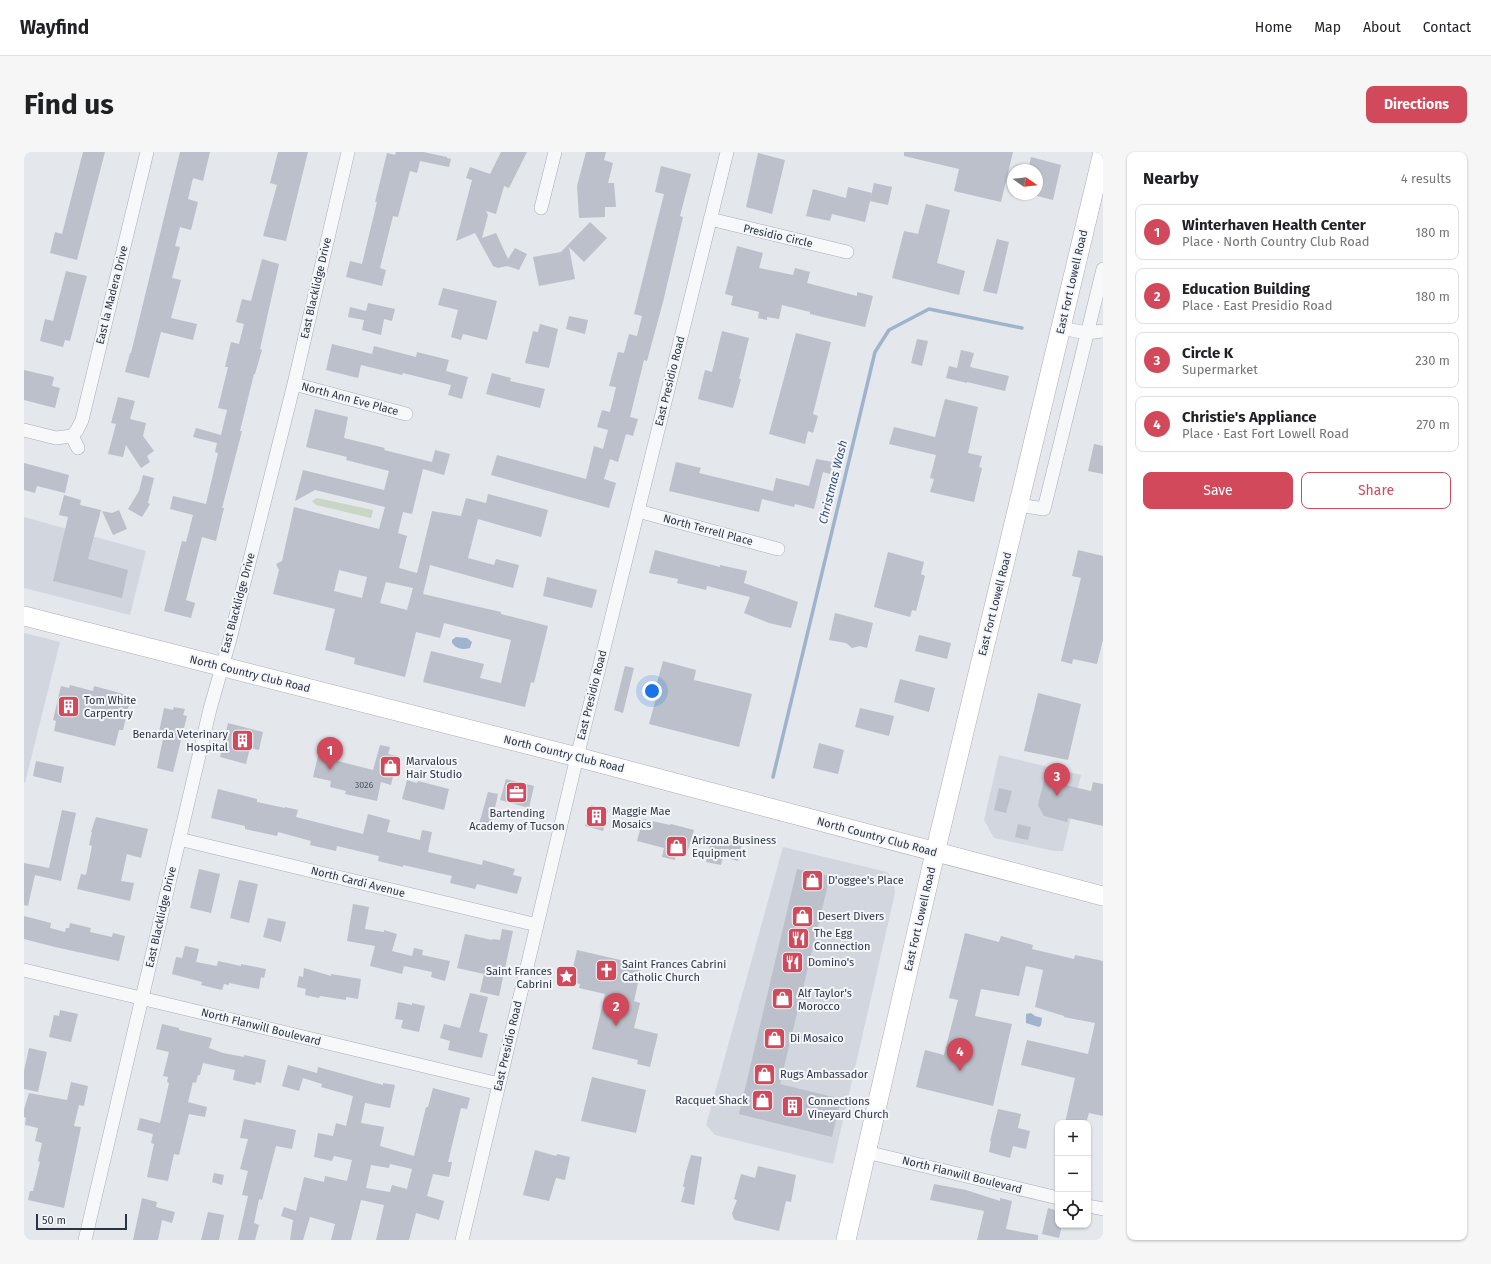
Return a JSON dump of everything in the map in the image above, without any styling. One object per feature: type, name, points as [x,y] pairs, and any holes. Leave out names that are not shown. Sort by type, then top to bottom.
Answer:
[{"type":"main road","name":"East Fort Lowell Road","points":[[846,1240],[935,853],[1103,152]]},
{"type":"main road","name":"North Country Club Road","points":[[24,616],[577,757],[935,853],[1103,896]]},
{"type":"street","name":"East la Madera Drive","points":[[72,436],[82,420],[147,152]]},
{"type":"street","name":"East Blacklidge Drive","points":[[85,1240],[179,839],[221,667],[230,637],[294,384],[348,152]]},
{"type":"street","points":[[541,208],[555,152]]},
{"type":"street","name":"East Presidio Road","points":[[462,1240],[577,757],[727,152]]},
{"type":"street","name":"Presidio Circle","points":[[710,219],[847,252]]},
{"type":"street","points":[[1019,505],[1044,508],[1103,269]]},
{"type":"street","points":[[1061,328],[1087,333],[1103,331]]},
{"type":"street","name":"North Ann Eve Place","points":[[294,384],[406,414]]},
{"type":"street","points":[[24,430],[56,438],[72,436],[78,448]]},
{"type":"street","name":"North Terrell Place","points":[[638,511],[778,549]]},
{"type":"street","name":"North Cardi Avenue","points":[[179,839],[537,925]]},
{"type":"street","name":"North Flanwill Boulevard","points":[[24,970],[499,1084]]},
{"type":"street","name":"North Flanwill Boulevard","points":[[866,1152],[1055,1197]]},
{"type":"street","points":[[1091,1207],[1103,1209]]},
{"type":"shaded area","points":[[24,517],[146,551],[130,615],[24,588]]},
{"type":"shaded area","points":[[24,633],[60,642],[25,783],[24,783]]},
{"type":"shaded area","points":[[999,755],[1081,775],[1063,851],[1054,851],[994,838],[984,820]]},
{"type":"shaded area","points":[[783,847],[887,872],[893,879],[895,893],[833,1164],[715,1135],[706,1125]]},
{"type":"green space","points":[[317,498],[373,510],[371,518],[316,505],[312,501]]},
{"type":"water","points":[[456,637],[467,638],[472,642],[470,648],[462,649],[456,647],[452,643],[452,640]]},
{"type":"water","points":[[1031,1013],[1042,1018],[1041,1025],[1039,1027],[1026,1023],[1026,1014]]},
{"type":"building","points":[[83,152],[105,152],[77,260],[50,253],[55,232],[62,234]]},
{"type":"building","points":[[180,152],[210,152],[203,181],[193,178],[188,199],[198,202],[191,230],[180,227],[175,246],[180,247],[172,278],[181,280],[171,318],[197,324],[193,340],[161,332],[149,378],[125,372],[131,353]]},
{"type":"building","points":[[278,152],[308,152],[286,241],[263,236],[277,185],[270,183]]},
{"type":"building","points":[[396,152],[423,152],[451,159],[449,167],[420,161],[417,173],[410,171],[398,217],[393,216],[380,268],[386,270],[382,286],[346,277],[350,261],[362,264],[387,153],[395,155]]},
{"type":"building","points":[[501,152],[527,152],[509,188],[504,186],[496,214],[486,211],[488,215],[482,238],[496,233],[508,259],[515,248],[527,254],[519,270],[507,266],[498,268],[493,266],[475,233],[456,241],[472,180],[466,178],[470,167],[490,174]]},
{"type":"building","points":[[586,152],[606,152],[604,160],[613,163],[608,183],[614,183],[616,207],[605,207],[605,217],[579,218],[577,186]]},
{"type":"building","points":[[904,152],[1013,152],[1010,164],[1007,164],[1007,177],[1001,202],[954,191],[959,169],[904,156]]},
{"type":"building","points":[[758,153],[785,160],[772,214],[746,207]]},
{"type":"building","points":[[1031,157],[1061,165],[1053,200],[1043,198],[1043,164],[1029,164]]},
{"type":"building","points":[[661,166],[691,174],[680,216],[683,217],[663,302],[647,361],[644,360],[630,417],[638,419],[633,436],[626,434],[618,462],[610,459],[604,479],[616,483],[609,508],[491,475],[497,455],[586,479],[594,446],[603,449],[608,430],[597,427],[602,410],[610,412],[616,387],[609,386],[618,352],[624,353],[629,334],[637,336],[642,316],[634,314],[664,194],[655,192]]},
{"type":"building","points":[[874,183],[892,187],[888,205],[870,201]]},
{"type":"building","points":[[848,187],[872,193],[865,222],[832,214],[830,221],[806,216],[813,189],[846,198]]},
{"type":"building","points":[[926,204],[950,210],[937,263],[965,271],[959,295],[892,278],[904,231],[918,234]]},
{"type":"building","points":[[590,222],[607,238],[584,262],[569,247],[575,279],[539,286],[533,257],[561,252]]},
{"type":"building","points":[[997,239],[1009,242],[997,294],[983,291]]},
{"type":"building","points":[[737,246],[763,253],[759,268],[793,275],[795,268],[810,272],[807,283],[857,296],[857,292],[873,296],[865,327],[810,314],[810,312],[782,305],[779,319],[767,317],[767,320],[758,318],[759,312],[731,305],[733,296],[725,294]]},
{"type":"building","points":[[262,259],[279,264],[260,349],[262,350],[254,374],[240,431],[242,431],[222,508],[224,508],[216,541],[202,537],[186,600],[195,603],[191,618],[164,611],[182,541],[186,542],[193,515],[170,509],[173,496],[206,504],[218,453],[215,452],[217,443],[193,437],[196,428],[221,435],[227,410],[218,408],[228,367],[225,367],[231,342],[239,344],[244,324],[236,322],[242,299],[251,301]]},
{"type":"building","points":[[66,271],[87,276],[70,341],[65,340],[63,347],[40,341],[45,319],[53,321]]},
{"type":"building","points":[[443,288],[497,301],[487,340],[463,334],[461,340],[451,337],[458,310],[438,305]]},
{"type":"building","points":[[368,303],[395,309],[392,321],[384,319],[381,335],[362,330],[364,320],[348,317],[350,307],[366,311]]},
{"type":"building","points":[[569,316],[588,320],[585,334],[566,329]]},
{"type":"building","points":[[540,324],[558,329],[549,368],[525,363],[533,331],[538,332]]},
{"type":"building","points":[[722,331],[749,338],[739,379],[741,379],[733,408],[698,399],[705,370],[712,372]]},
{"type":"building","points":[[796,333],[831,342],[813,414],[818,416],[813,433],[808,431],[805,444],[769,434]]},
{"type":"building","points":[[917,339],[928,341],[922,366],[911,363]]},
{"type":"building","points":[[332,344],[372,354],[374,346],[416,357],[417,352],[449,360],[446,371],[468,377],[462,399],[448,395],[451,385],[403,373],[402,375],[361,365],[358,378],[326,370]]},
{"type":"building","points":[[961,350],[974,353],[970,367],[1009,376],[1005,391],[946,378],[949,366],[957,368]]},
{"type":"building","points":[[24,370],[54,377],[52,386],[60,388],[55,408],[24,400]]},
{"type":"building","points":[[492,373],[511,378],[510,381],[545,389],[540,408],[486,394]]},
{"type":"building","points":[[118,397],[135,401],[130,419],[146,423],[143,436],[154,451],[147,456],[150,462],[141,468],[126,445],[123,457],[108,454],[116,424],[111,423]]},
{"type":"building","points":[[945,399],[978,407],[968,453],[982,456],[979,467],[982,468],[974,502],[930,492],[934,479],[930,478],[936,455],[889,444],[894,427],[935,437]]},
{"type":"building","points":[[315,409],[348,417],[344,438],[432,462],[435,450],[450,454],[444,475],[423,469],[412,514],[403,512],[398,533],[407,536],[399,568],[417,573],[432,511],[461,516],[466,498],[486,503],[488,494],[548,510],[541,537],[478,519],[468,558],[494,565],[496,559],[519,565],[513,588],[430,565],[423,594],[501,612],[501,614],[548,626],[534,683],[531,682],[525,707],[423,682],[431,651],[484,664],[480,678],[501,683],[511,640],[444,623],[440,638],[416,632],[405,677],[354,664],[355,658],[325,650],[335,609],[273,594],[279,570],[276,564],[282,561],[294,507],[379,529],[385,507],[315,490],[295,501],[303,470],[384,490],[389,471],[346,460],[347,457],[306,447]],"holes":[[[339,570],[367,577],[362,598],[334,591]],[[386,582],[413,588],[407,610],[380,603]]]},
{"type":"building","points":[[1094,444],[1103,446],[1103,474],[1088,471]]},
{"type":"building","points":[[816,459],[833,462],[830,474],[823,472],[814,509],[795,504],[794,507],[762,499],[759,512],[669,491],[676,462],[701,468],[699,473],[773,491],[776,478],[809,486]]},
{"type":"building","points":[[24,463],[69,475],[65,493],[37,486],[35,493],[24,490]]},
{"type":"building","points":[[143,475],[154,478],[148,503],[150,504],[142,517],[128,509],[139,491]]},
{"type":"building","points":[[64,495],[81,500],[80,505],[101,510],[88,559],[128,570],[122,598],[53,581],[68,517],[59,515]]},
{"type":"building","points":[[119,510],[127,529],[113,535],[102,511],[112,513]]},
{"type":"building","points":[[655,550],[720,567],[720,565],[747,571],[744,583],[798,602],[791,628],[769,623],[744,613],[750,597],[707,586],[706,590],[677,583],[678,579],[649,573]]},
{"type":"building","points":[[1078,550],[1103,556],[1103,640],[1097,664],[1073,659],[1072,664],[1061,661],[1081,578],[1072,576]]},
{"type":"building","points":[[888,552],[924,562],[921,574],[925,576],[916,611],[912,610],[910,617],[874,607]]},
{"type":"building","points":[[547,577],[597,590],[592,608],[543,596]]},
{"type":"building","points":[[835,613],[873,623],[867,648],[860,646],[852,648],[846,643],[829,640]]},
{"type":"building","points":[[919,635],[951,643],[947,659],[915,651]]},
{"type":"building","points":[[663,661],[696,670],[694,680],[752,694],[739,747],[649,724],[656,698],[653,697]]},
{"type":"building","points":[[625,666],[634,668],[623,713],[614,710]]},
{"type":"building","points":[[900,679],[935,688],[929,712],[894,702]]},
{"type":"building","points":[[70,685],[93,691],[94,686],[131,696],[123,730],[119,730],[115,746],[54,731],[56,721],[53,720],[61,686],[69,688]]},
{"type":"building","points":[[1038,693],[1081,704],[1068,760],[1024,751]]},
{"type":"building","points":[[174,707],[185,709],[183,715],[187,716],[173,772],[157,768],[164,734],[159,732],[164,708],[173,710]]},
{"type":"building","points":[[860,708],[894,716],[889,736],[855,727]]},
{"type":"building","name":"Benarda Veterinary Hospital","points":[[228,723],[263,732],[259,750],[250,748],[246,764],[220,757]]},
{"type":"building","points":[[819,743],[844,750],[838,774],[813,768]]},
{"type":"building","points":[[380,745],[390,747],[388,754],[398,756],[391,785],[381,782],[377,801],[345,794],[346,791],[330,787],[331,781],[313,777],[318,756],[373,770]]},
{"type":"building","points":[[36,761],[64,767],[61,783],[33,776]]},
{"type":"building","name":"Bartending Academy of Tucson","points":[[506,779],[534,786],[529,808],[500,800]]},
{"type":"building","points":[[407,780],[417,783],[418,781],[449,789],[444,810],[402,799]]},
{"type":"building","points":[[1044,780],[1091,791],[1093,782],[1103,784],[1103,826],[1068,818],[1067,822],[1044,816],[1038,805]]},
{"type":"building","points":[[999,788],[1012,791],[1006,813],[994,810]]},
{"type":"building","points":[[218,789],[257,799],[257,802],[298,810],[296,817],[363,834],[368,814],[390,820],[387,832],[420,840],[422,830],[432,832],[428,852],[482,865],[483,860],[515,869],[513,875],[522,877],[517,894],[477,884],[475,889],[450,883],[452,876],[378,861],[379,856],[337,846],[336,851],[310,845],[311,841],[278,832],[277,836],[245,829],[245,826],[211,818]]},
{"type":"building","points":[[488,792],[498,794],[491,827],[479,824]]},
{"type":"building","name":"Maggie Mae Mosaics","points":[[591,805],[608,810],[603,831],[585,826]]},
{"type":"building","points":[[62,810],[76,813],[61,881],[35,875],[28,906],[24,905],[24,863],[49,868]]},
{"type":"building","points":[[96,817],[148,829],[141,858],[127,854],[121,881],[134,883],[130,901],[77,889],[81,874],[86,875],[92,846],[89,845],[91,832]]},
{"type":"building","points":[[643,819],[694,830],[686,856],[676,853],[675,860],[662,857],[664,848],[637,841]]},
{"type":"building","points":[[1018,824],[1031,827],[1028,840],[1015,837]]},
{"type":"building","points":[[712,837],[742,844],[738,861],[723,857],[721,865],[706,862]]},
{"type":"building","points":[[199,869],[220,874],[211,913],[190,908]]},
{"type":"building","points":[[797,869],[830,876],[780,1084],[841,1099],[832,1137],[739,1114]]},
{"type":"building","points":[[239,880],[258,884],[249,923],[230,918]]},
{"type":"building","points":[[353,904],[369,907],[365,929],[384,932],[384,930],[397,934],[392,951],[412,956],[414,948],[423,950],[422,955],[450,961],[445,981],[431,977],[432,972],[404,966],[402,974],[370,966],[375,946],[347,941]]},
{"type":"building","points":[[24,916],[51,923],[50,928],[65,932],[66,928],[69,928],[70,923],[91,928],[90,932],[112,937],[113,933],[125,936],[119,961],[24,939]]},
{"type":"building","points":[[268,918],[286,922],[281,942],[263,937]]},
{"type":"building","points":[[502,929],[513,931],[499,996],[480,992],[484,974],[457,968],[465,934],[492,940],[500,940]]},
{"type":"building","points":[[965,933],[999,942],[1001,936],[1033,945],[1032,949],[1074,959],[1075,955],[1103,961],[1103,1116],[1089,1113],[1087,1120],[1066,1120],[1075,1078],[1021,1065],[1027,1040],[1088,1054],[1095,1023],[1064,1017],[1035,1007],[1043,970],[1026,966],[1019,996],[981,989],[975,1016],[1012,1024],[993,1106],[916,1087],[925,1050],[944,1055],[958,1000],[949,998]]},
{"type":"building","points":[[185,946],[199,949],[196,962],[217,966],[218,961],[266,969],[264,978],[261,977],[259,989],[229,983],[229,985],[224,984],[222,990],[201,985],[202,982],[172,974],[176,957],[182,958]]},
{"type":"building","points":[[577,950],[642,965],[634,1001],[640,1003],[634,1028],[658,1034],[650,1067],[637,1064],[638,1060],[592,1049],[605,994],[579,988],[580,984],[570,981]]},
{"type":"building","points":[[304,968],[331,976],[331,974],[361,979],[358,999],[346,997],[346,1000],[320,996],[319,998],[305,995],[306,989],[297,987],[299,976],[303,977]]},
{"type":"building","points":[[470,993],[488,997],[479,1032],[488,1034],[482,1058],[448,1050],[450,1041],[440,1038],[444,1024],[460,1028]]},
{"type":"building","points":[[398,1002],[425,1006],[419,1032],[401,1028],[403,1020],[395,1019]]},
{"type":"building","points":[[60,1010],[78,1014],[71,1042],[49,1037],[54,1015],[59,1016]]},
{"type":"building","points":[[162,1024],[212,1038],[209,1048],[223,1053],[244,1057],[244,1055],[266,1060],[261,1083],[256,1082],[255,1085],[233,1080],[235,1070],[203,1063],[196,1083],[193,1082],[188,1102],[207,1107],[205,1117],[189,1114],[179,1155],[174,1154],[168,1181],[147,1177],[154,1144],[151,1143],[153,1134],[137,1130],[140,1118],[160,1123],[169,1083],[167,1082],[168,1077],[163,1076],[169,1052],[156,1049]]},
{"type":"building","points":[[29,1048],[47,1052],[38,1092],[24,1089],[24,1071]]},
{"type":"building","points":[[288,1065],[317,1073],[318,1067],[383,1085],[383,1083],[395,1085],[390,1108],[365,1103],[361,1123],[384,1127],[380,1146],[414,1156],[426,1107],[428,1107],[433,1088],[470,1098],[467,1109],[461,1108],[448,1162],[452,1162],[449,1177],[433,1174],[427,1196],[444,1201],[439,1220],[416,1213],[409,1240],[376,1240],[384,1205],[361,1200],[351,1240],[331,1240],[335,1224],[310,1217],[303,1240],[290,1240],[293,1220],[281,1216],[284,1207],[296,1211],[304,1177],[324,1182],[325,1176],[347,1181],[352,1160],[334,1156],[332,1161],[314,1157],[318,1133],[333,1136],[336,1123],[346,1126],[353,1096],[321,1087],[322,1084],[303,1078],[299,1091],[282,1086]],"holes":[[[390,1164],[412,1169],[407,1189],[392,1185],[390,1192],[366,1188],[371,1165],[389,1168]]]},
{"type":"building","points":[[592,1077],[646,1090],[636,1133],[581,1121]]},
{"type":"building","points":[[71,1082],[88,1086],[84,1106],[79,1105],[74,1126],[81,1127],[64,1208],[28,1200],[30,1191],[33,1191],[40,1162],[38,1161],[42,1143],[35,1141],[38,1128],[25,1125],[26,1118],[24,1117],[24,1109],[29,1093],[67,1100]]},
{"type":"building","points":[[998,1109],[1021,1114],[1018,1128],[1030,1131],[1026,1149],[1013,1146],[1010,1158],[989,1152],[990,1141]]},
{"type":"building","points":[[244,1119],[296,1130],[292,1149],[276,1146],[262,1200],[259,1199],[254,1223],[259,1225],[255,1240],[238,1240],[248,1196],[242,1195],[248,1171],[240,1169],[248,1139],[240,1138]]},
{"type":"building","points":[[535,1150],[556,1156],[557,1154],[570,1157],[565,1180],[556,1178],[549,1201],[523,1195]]},
{"type":"building","points":[[691,1155],[702,1157],[694,1205],[681,1202],[685,1187],[683,1187],[686,1172]]},
{"type":"building","points":[[758,1166],[796,1175],[791,1202],[786,1201],[779,1231],[735,1220],[733,1217],[732,1213],[737,1200],[734,1199],[741,1174],[755,1178]]},
{"type":"building","points":[[214,1173],[224,1175],[222,1185],[212,1182]]},
{"type":"building","points":[[934,1184],[966,1190],[1000,1201],[1000,1198],[1012,1201],[1006,1229],[1038,1235],[1038,1240],[977,1240],[984,1211],[930,1200]]},
{"type":"building","points":[[142,1198],[157,1202],[156,1207],[175,1212],[172,1223],[162,1220],[158,1240],[133,1240]]},
{"type":"building","points":[[1048,1208],[1055,1210],[1055,1228],[1061,1228],[1059,1238],[1042,1234]]},
{"type":"building","points":[[208,1212],[224,1215],[219,1240],[201,1240]]},
{"type":"waterway","name":"Christmas Wash","points":[[773,777],[875,352],[889,330],[929,309],[1022,328]]},
{"type":"place","name":"Tom White Carpentry","points":[[68,706]]},
{"type":"place","name":"Benarda Veterinary Hospital","points":[[243,740]]},
{"type":"place","name":"Marvalous Hair Studio","points":[[390,767]]},
{"type":"place","name":"Winterhaven Health Center","points":[[330,770]]},
{"type":"place","name":"Bartending Academy of Tucson","points":[[517,793]]},
{"type":"place","name":"Circle K","points":[[1057,796]]},
{"type":"place","name":"Maggie Mae Mosaics","points":[[597,817]]},
{"type":"place","name":"Arizona Business Equipment","points":[[676,846]]},
{"type":"place","name":"D'oggee's Place","points":[[812,880]]},
{"type":"place","name":"Desert Divers","points":[[803,916]]},
{"type":"place","name":"The Egg Connection","points":[[798,939]]},
{"type":"place","name":"Domino's","points":[[792,962]]},
{"type":"place","name":"Saint Frances Cabrini Catholic Church","points":[[607,970]]},
{"type":"place","name":"Saint Frances Cabrini","points":[[567,977]]},
{"type":"place","name":"Alf Taylor's Morocco","points":[[783,999]]},
{"type":"place","name":"Education Building","points":[[616,1026]]},
{"type":"place","name":"Di Mosaico","points":[[774,1038]]},
{"type":"place","name":"Christie's Appliance","points":[[960,1071]]},
{"type":"place","name":"Rugs Ambassador","points":[[765,1074]]},
{"type":"place","name":"Racquet Shack","points":[[763,1100]]},
{"type":"place","name":"Connections Vineyard Church","points":[[793,1107]]}]
